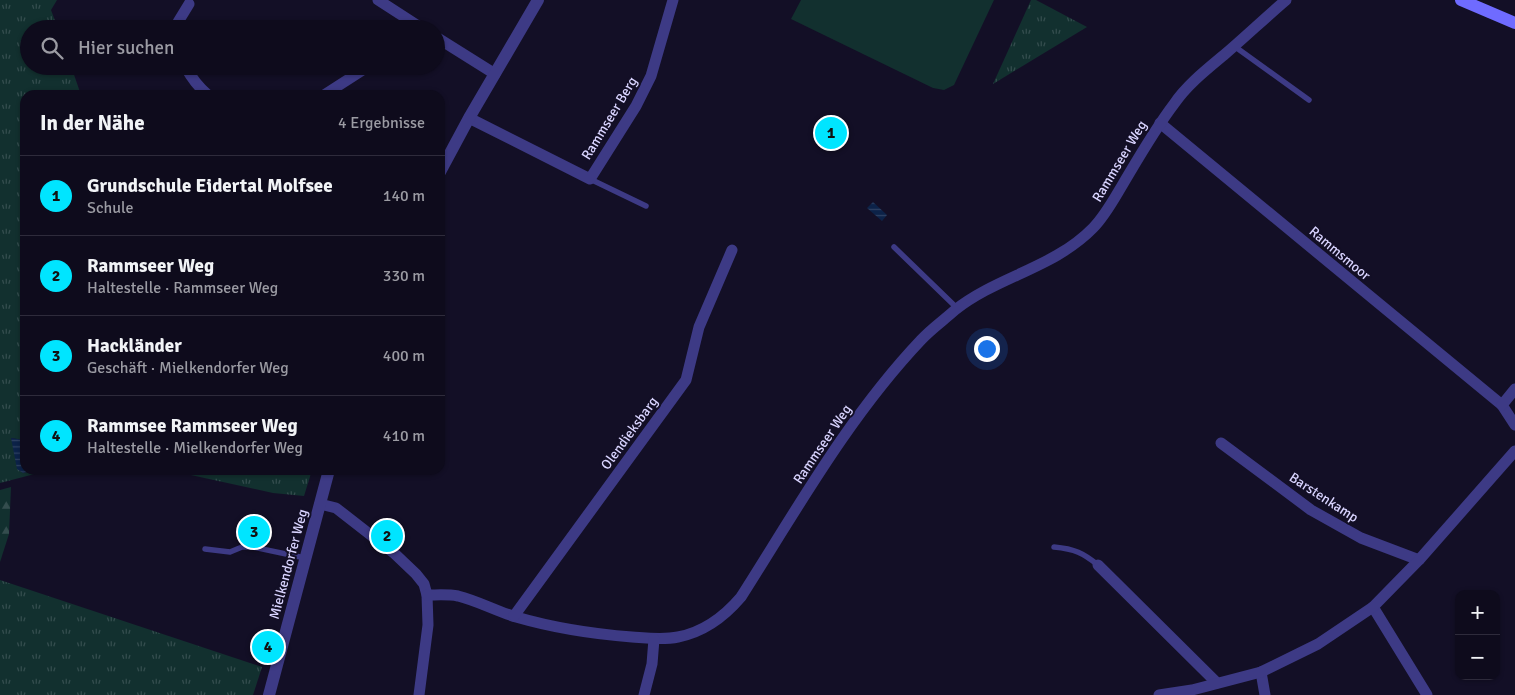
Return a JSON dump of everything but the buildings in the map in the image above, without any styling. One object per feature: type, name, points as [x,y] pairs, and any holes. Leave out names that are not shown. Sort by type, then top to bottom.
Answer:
[{"type":"main road","points":[[1461,0],[1515,23]]},
{"type":"street","points":[[378,0],[409,20]]},
{"type":"street","points":[[445,163],[538,0]]},
{"type":"street","name":"Rammseer Berg","points":[[469,118],[590,179],[636,106],[651,76],[674,0]]},
{"type":"street","name":"Rammseer Weg","points":[[428,595],[457,596],[514,616],[561,628],[605,635],[654,639],[677,638],[714,623],[741,597],[818,474],[854,421],[922,338],[986,289],[1055,258],[1094,228],[1107,211],[1160,123],[1176,101],[1198,78],[1286,0]]},
{"type":"street","points":[[179,20],[189,4]]},
{"type":"street","points":[[445,43],[495,74]]},
{"type":"street","points":[[190,75],[202,90]]},
{"type":"street","points":[[332,90],[355,75]]},
{"type":"street","name":"Rammsmoor","points":[[1160,123],[1502,404],[1515,425]]},
{"type":"street","name":"Olendieksbarg","points":[[514,616],[686,380],[699,327],[732,250]]},
{"type":"street","points":[[1502,404],[1515,389]]},
{"type":"street","name":"Barstenkamp","points":[[1221,444],[1311,510],[1360,538],[1419,560]]},
{"type":"street","points":[[1159,695],[1192,690],[1261,672],[1318,644],[1373,607],[1419,560],[1515,451]]},
{"type":"street","name":"Mielkendorfer Weg","points":[[269,695],[328,475]]},
{"type":"street","points":[[320,504],[336,508],[396,554],[424,584],[428,595],[428,624],[418,695]]},
{"type":"street","points":[[1098,565],[1217,683]]},
{"type":"street","points":[[1373,607],[1427,695]]},
{"type":"street","points":[[644,695],[652,664],[654,639]]},
{"type":"street","points":[[1261,672],[1265,695]]},
{"type":"lane","points":[[1234,46],[1309,100]]},
{"type":"lane","points":[[590,179],[646,206]]},
{"type":"lane","points":[[894,247],[958,309]]},
{"type":"lane","points":[[205,549],[230,552],[242,547],[253,547],[305,558]]},
{"type":"lane","points":[[1054,547],[1078,551],[1098,565]]},
{"type":"green space","points":[[0,0],[57,0],[51,10],[55,20],[20,20],[20,75],[74,75],[79,90],[20,90],[20,439],[11,438],[20,464],[20,475],[31,475],[0,483]]},
{"type":"green space","points":[[801,0],[994,0],[954,85],[944,90],[933,88],[791,19]]},
{"type":"green space","points":[[1031,0],[1036,0],[1087,27],[993,84]]},
{"type":"green space","points":[[191,475],[310,475],[304,496],[273,493]]},
{"type":"green space","points":[[11,487],[9,534],[0,562],[0,490]]},
{"type":"green space","points":[[0,580],[262,667],[253,695],[0,695]]},
{"type":"water","points":[[873,202],[887,215],[882,221],[867,208]]},
{"type":"water","points":[[11,438],[20,439],[20,471],[17,469]]},
{"type":"place","name":"Grundschule Eidertal Molfsee","points":[[831,133]]},
{"type":"place","name":"Hackländer","points":[[254,532]]},
{"type":"place","name":"Rammseer Weg","points":[[387,536]]},
{"type":"place","name":"Rammsee Rammseer Weg","points":[[268,647]]}]
